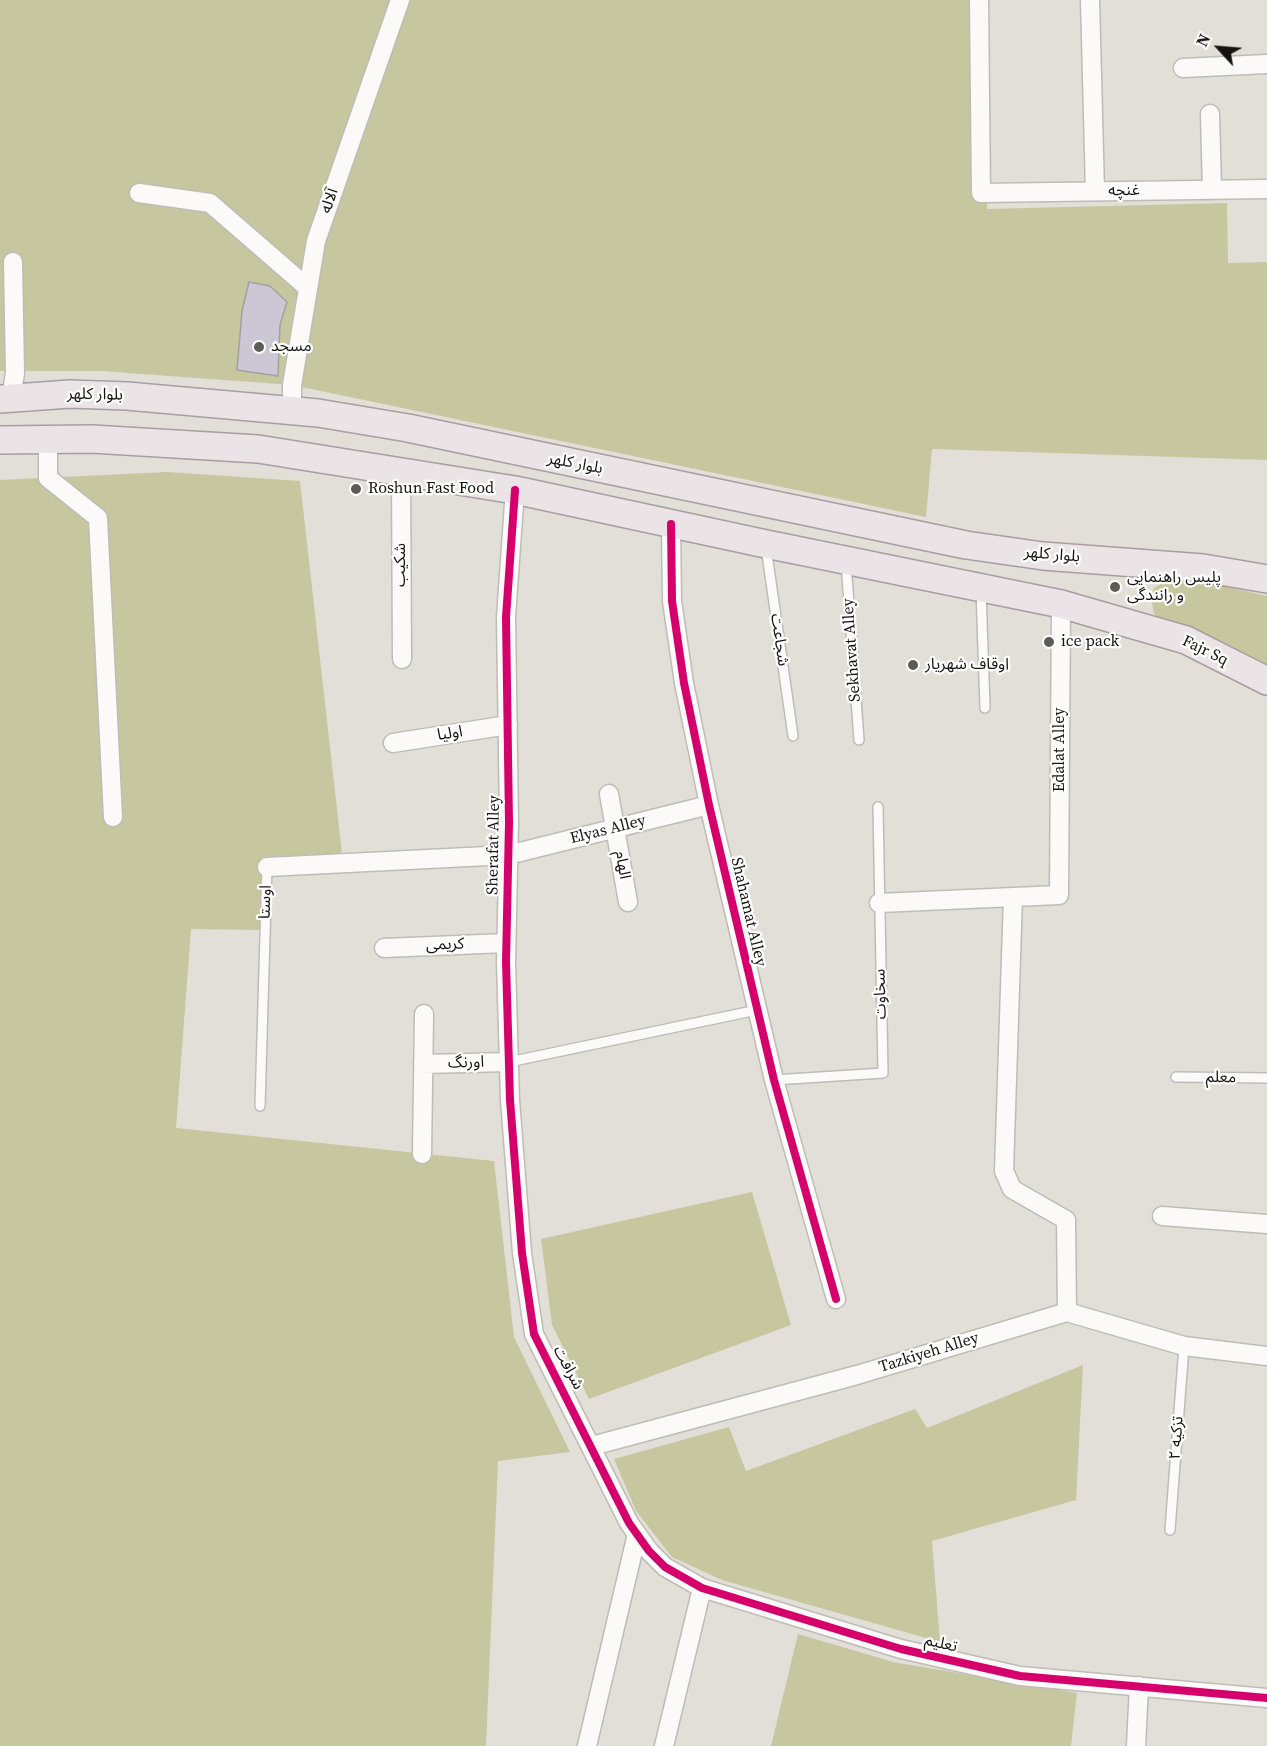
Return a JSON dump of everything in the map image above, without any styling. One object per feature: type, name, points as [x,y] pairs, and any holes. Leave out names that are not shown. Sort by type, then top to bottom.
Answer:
[{"type":"main road","name":"بلوار کلهر","points":[[5,399],[70,394],[127,396],[292,410],[408,428],[966,545],[1043,556],[1203,567],[1267,579]]},
{"type":"main road","points":[[0,440],[48,438],[258,450],[401,471],[515,490],[1061,604]]},
{"type":"main road","name":"Fajr Sq","points":[[1061,604],[1142,625],[1186,640],[1267,681]]},
{"type":"street","name":"آلاله","points":[[292,410],[292,385],[316,241],[400,0]]},
{"type":"street","name":"غنچه","points":[[979,0],[981,193],[1267,189]]},
{"type":"street","points":[[1090,0],[1095,191]]},
{"type":"street","points":[[1183,68],[1267,64]]},
{"type":"street","points":[[1210,114],[1212,190]]},
{"type":"street","points":[[139,193],[210,203],[308,288]]},
{"type":"street","points":[[5,399],[15,372],[13,262]]},
{"type":"street","points":[[48,438],[48,478],[98,518],[113,818]]},
{"type":"street","name":"شکیب","points":[[401,471],[402,659]]},
{"type":"street","name":"Sherafat Alley","points":[[509,1062],[506,943],[508,855],[506,617],[515,490]]},
{"type":"street","name":"Shahamat Alley","points":[[671,524],[672,601],[684,683],[709,805],[774,1080],[836,1299]]},
{"type":"street","name":"Edalat Alley","points":[[1013,897],[1059,895],[1061,604]]},
{"type":"street","name":"اولیا","points":[[393,743],[507,725]]},
{"type":"street","name":"الهام","points":[[609,794],[628,902]]},
{"type":"street","name":"Elyas Alley","points":[[508,855],[709,805]]},
{"type":"street","name":"اوستا","points":[[267,867],[508,855]]},
{"type":"street","points":[[879,903],[1013,897],[1004,1171],[1012,1189],[1066,1220],[1067,1312],[1184,1346],[1267,1356]]},
{"type":"street","name":"کریمی","points":[[384,948],[506,943]]},
{"type":"street","points":[[422,1154],[424,1014]]},
{"type":"street","name":"اورنگ","points":[[423,1064],[509,1062]]},
{"type":"street","name":"شرافت","points":[[509,1062],[520,1232],[534,1334],[638,1534]]},
{"type":"street","points":[[1162,1216],[1267,1224]]},
{"type":"street","name":"Tazkiyeh Alley","points":[[592,1446],[857,1375],[1067,1312]]},
{"type":"street","points":[[587,1746],[638,1534]]},
{"type":"street","name":"تعلیم","points":[[638,1534],[665,1567],[702,1588],[901,1648],[1020,1676],[1267,1698]]},
{"type":"street","points":[[664,1746],[702,1588]]},
{"type":"street","points":[[1136,1746],[1139,1686]]},
{"type":"lane","name":"شجاعت","points":[[765,544],[793,736]]},
{"type":"lane","name":"Sekhavat Alley","points":[[846,559],[860,740]]},
{"type":"lane","points":[[981,589],[985,708]]},
{"type":"lane","name":"سخاوت","points":[[774,1080],[883,1073],[878,807]]},
{"type":"lane","name":"اوستا","points":[[260,1106],[267,867]]},
{"type":"lane","points":[[509,1062],[757,1010]]},
{"type":"lane","name":"معلم","points":[[1176,1077],[1267,1078]]},
{"type":"lane","name":"تزکیه ۲","points":[[1170,1530],[1184,1346]]},
{"type":"green space","points":[[0,0],[982,0],[987,209],[1227,203],[1228,263],[1267,262],[1267,460],[932,449],[926,517],[292,385],[101,371],[0,371]]},
{"type":"green space","points":[[167,472],[300,481],[342,854],[262,857],[260,930],[191,929],[176,1128],[494,1161],[514,1337],[570,1452],[498,1461],[486,1746],[0,1746],[0,480]]},
{"type":"green space","points":[[1167,580],[1219,585],[1267,596],[1267,667],[1163,622],[1154,614],[1151,597],[1154,588]]},
{"type":"green space","points":[[752,1192],[791,1325],[589,1399],[552,1325],[541,1239]]},
{"type":"green space","points":[[1083,1365],[1076,1500],[932,1541],[940,1642],[722,1580],[672,1557],[636,1511],[614,1459],[729,1427],[746,1471],[915,1409],[927,1428]]},
{"type":"green space","points":[[798,1634],[893,1662],[1077,1693],[1071,1746],[771,1746]]},
{"type":"building","name":"مسجد","points":[[249,282],[270,286],[287,302],[280,325],[278,376],[237,370],[242,311]]},
{"type":"cycle path","points":[[515,490],[506,617],[509,823],[506,962],[510,1100],[522,1253],[534,1334],[629,1523],[649,1551],[665,1567],[702,1588],[901,1649],[1020,1676],[1267,1698]]},
{"type":"cycle path","points":[[671,524],[672,601],[684,683],[709,805],[774,1080],[836,1299]]},
{"type":"place","name":"مسجد","points":[[259,347]]},
{"type":"place","name":"Roshun Fast Food","points":[[356,489]]},
{"type":"place","name":"پلیس راهنمایی و رانندگی","points":[[1115,587]]},
{"type":"place","name":"ice pack","points":[[1049,642]]},
{"type":"place","name":"اوقاف شهریار","points":[[913,665]]}]
